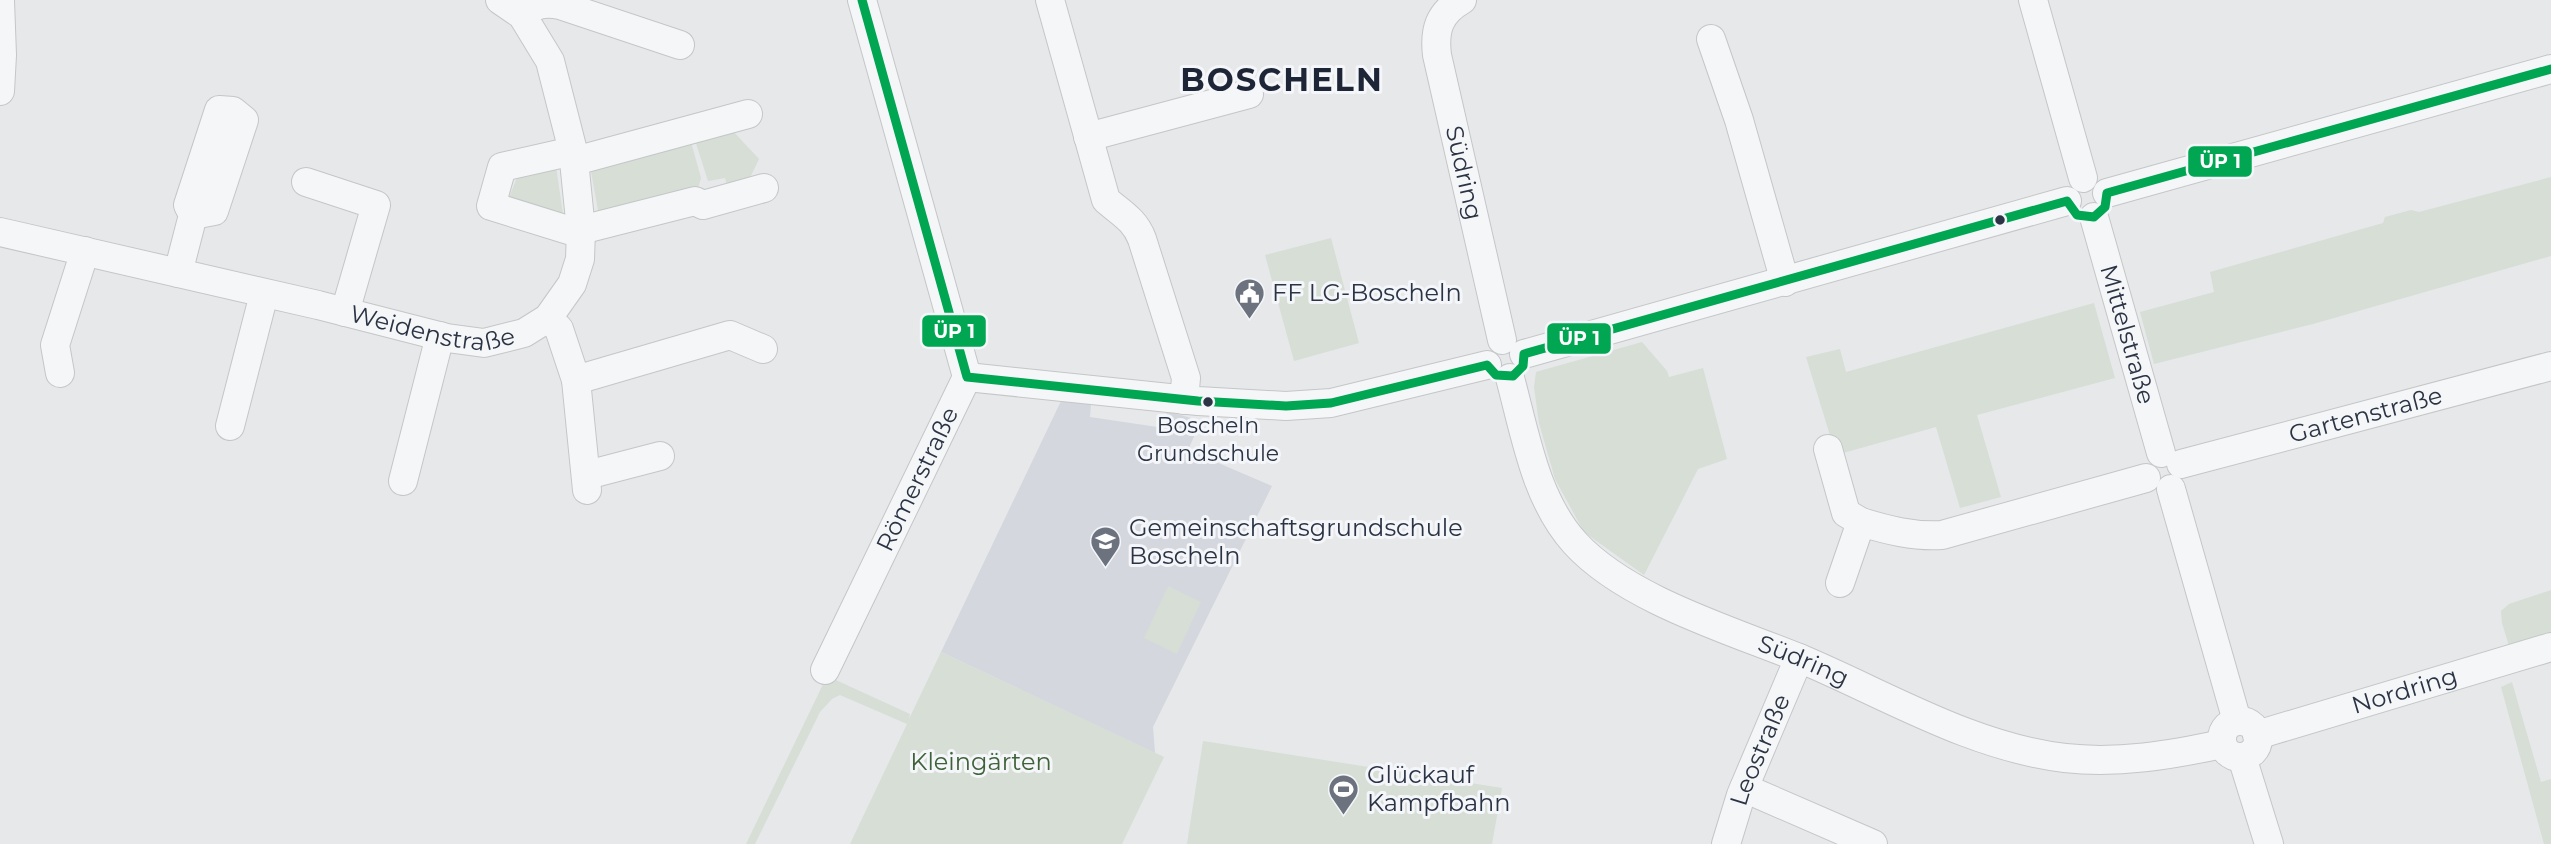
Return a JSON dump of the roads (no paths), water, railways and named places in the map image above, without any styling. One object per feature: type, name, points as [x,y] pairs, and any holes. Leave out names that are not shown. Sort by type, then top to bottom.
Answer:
[{"type":"street","name":"Römerstraße","points":[[825,670],[967,377],[862,0]]},
{"type":"street","points":[[1050,0],[1106,200],[1131,219],[1142,239],[1186,378],[1184,400]]},
{"type":"street","points":[[2033,0],[2075,189]]},
{"type":"street","points":[[0,1],[0,91]]},
{"type":"street","name":"Weidenstraße","points":[[511,8],[531,7],[544,2],[561,5],[680,45]]},
{"type":"street","name":"Südring","points":[[1452,2],[1441,18],[1436,36],[1437,55],[1506,359],[1529,450],[1545,496],[1563,528],[1577,544],[1614,575],[1647,596],[1799,658],[1968,733],[2031,752],[2064,758],[2141,758],[2240,739]]},
{"type":"street","name":"Weidenstraße","points":[[0,232],[440,336],[484,343],[524,333],[548,318],[572,284],[580,259],[581,232],[574,156],[550,61],[511,8]]},
{"type":"street","points":[[1711,39],[1739,120],[1785,282]]},
{"type":"street","points":[[967,377],[1258,406],[1331,403],[1506,359],[1785,282],[2098,181],[2100,205],[2551,69]]},
{"type":"street","points":[[1088,137],[1250,94]]},
{"type":"street","points":[[748,114],[574,156],[502,167],[491,206],[581,232],[695,201],[703,205],[764,188]]},
{"type":"street","points":[[306,182],[376,205],[345,312]]},
{"type":"street","name":"Mittelstraße","points":[[2100,205],[2165,471],[2269,844]]},
{"type":"street","points":[[178,273],[194,215]]},
{"type":"street","points":[[60,373],[55,345],[85,251]]},
{"type":"street","points":[[230,426],[264,294]]},
{"type":"street","points":[[548,318],[559,329],[576,380],[587,483],[660,456]]},
{"type":"street","points":[[576,380],[730,335],[763,349]]},
{"type":"street","points":[[403,481],[440,336]]},
{"type":"street","name":"Gartenstraße","points":[[1861,522],[1886,530],[1926,536],[1941,535],[2551,366]]},
{"type":"street","points":[[1828,449],[1846,513],[1861,522],[1840,583]]},
{"type":"street","name":"Nordring","points":[[2240,739],[2551,647]]},
{"type":"street","name":"Leostraße","points":[[1726,844],[1744,788],[1799,658]]},
{"type":"street","points":[[1744,788],[1873,844]]},
{"type":"place","name":"FF LG-Boscheln","points":[[1249,320]]},
{"type":"place","name":"Boscheln Grundschule","points":[[1208,402]]},
{"type":"place","name":"Gemeinschaftsgrundschule Boscheln","points":[[1106,569]]},
{"type":"place","name":"Glückauf Kampfbahn","points":[[1344,816]]},
{"type":"district","name":"BOSCHELN","points":[[1282,80]]},
{"type":"park label","name":"Kleingärten","points":[[981,762]]}]
